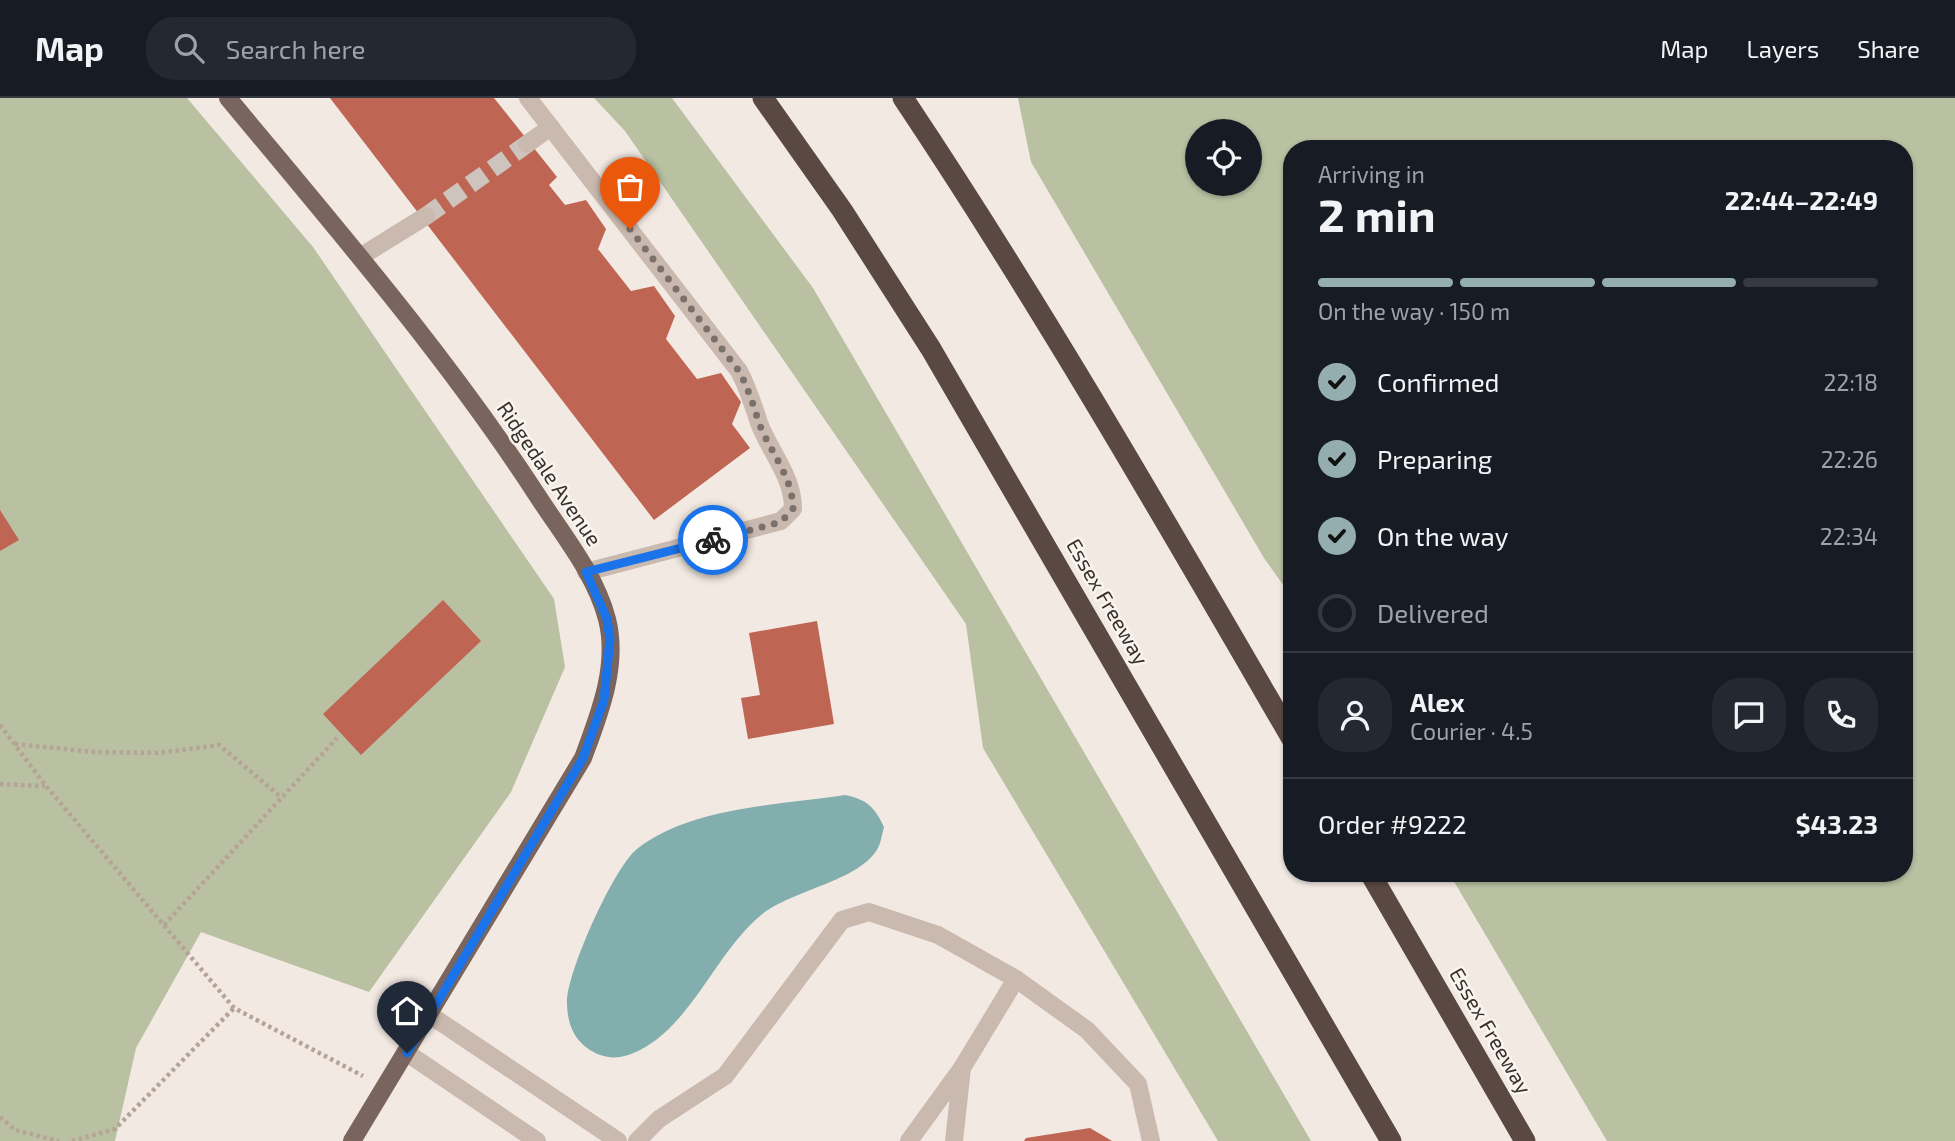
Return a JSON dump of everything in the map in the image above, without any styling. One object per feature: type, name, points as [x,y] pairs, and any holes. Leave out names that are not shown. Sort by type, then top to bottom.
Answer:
[{"type":"highway","name":"Essex Freeway","points":[[763,98],[842,210],[931,349],[1391,1141]]},
{"type":"highway","points":[[903,98],[975,206],[1105,416],[1283,723]]},
{"type":"highway","name":"Essex Freeway","points":[[1375,882],[1525,1141]]},
{"type":"main road","name":"Ridgedale Avenue","points":[[228,98],[413,321],[502,442],[586,572],[607,619],[610,639],[604,700],[583,758],[352,1141]]},
{"type":"lane","points":[[528,98],[739,371],[752,394],[760,424],[783,469],[793,497],[793,509],[781,522],[586,572]]},
{"type":"lane","points":[[527,144],[551,127]]},
{"type":"lane","points":[[360,257],[426,216]]},
{"type":"lane","points":[[637,1141],[659,1119],[725,1076],[842,920],[869,912],[938,935],[1016,979],[1087,1030],[1138,1084],[1151,1141]]},
{"type":"lane","points":[[909,1141],[962,1068],[1016,979]]},
{"type":"lane","points":[[430,1015],[618,1141]]},
{"type":"lane","points":[[407,1053],[537,1141]]},
{"type":"lane","points":[[954,1141],[962,1068]]},
{"type":"path","points":[[0,725],[46,786],[234,1008],[385,1088]]},
{"type":"path","points":[[163,925],[337,738]]},
{"type":"path","points":[[14,744],[94,752],[158,754],[219,745],[282,798]]},
{"type":"path","points":[[0,784],[46,786]]},
{"type":"path","points":[[72,1141],[116,1129],[234,1008]]},
{"type":"path","points":[[0,1117],[15,1130],[59,1141]]},
{"type":"green space","points":[[0,98],[187,98],[313,247],[554,599],[565,667],[511,792],[369,992],[201,932],[136,1048],[115,1141],[0,1141]]},
{"type":"green space","points":[[594,98],[672,98],[813,288],[1311,1141],[1218,1141],[983,748],[966,624],[625,131]]},
{"type":"green space","points":[[1018,98],[1955,98],[1955,1141],[1607,1141],[1454,882],[1913,882],[1913,140],[1283,140],[1283,585],[1264,558],[1031,162]]},
{"type":"water","points":[[845,795],[869,805],[884,827],[878,848],[869,860],[840,878],[788,899],[760,916],[729,950],[685,1011],[669,1029],[651,1043],[619,1057],[598,1054],[582,1044],[569,1022],[569,988],[593,921],[616,876],[637,849],[682,824],[709,816],[764,805]]},
{"type":"building","points":[[330,98],[494,98],[557,177],[549,185],[565,205],[586,200],[606,229],[598,249],[631,291],[654,286],[675,316],[666,339],[697,379],[721,373],[741,402],[732,424],[750,448],[654,520]]},
{"type":"building","points":[[0,510],[19,540],[0,551]]},
{"type":"building","points":[[443,600],[481,641],[361,755],[323,714]]},
{"type":"building","points":[[817,621],[834,724],[748,739],[741,698],[760,695],[749,633]]},
{"type":"building","points":[[1090,1128],[1112,1141],[1024,1141],[1026,1138]]},
{"type":"tunnel","points":[[426,216],[527,144]]},
{"type":"way so far","points":[[630,229],[739,371],[752,394],[760,424],[783,469],[793,497],[793,509],[781,522],[713,540]]},
{"type":"route","points":[[407,1053],[583,758],[604,700],[610,639],[607,619],[597,591],[586,572],[624,560],[713,540]]}]
